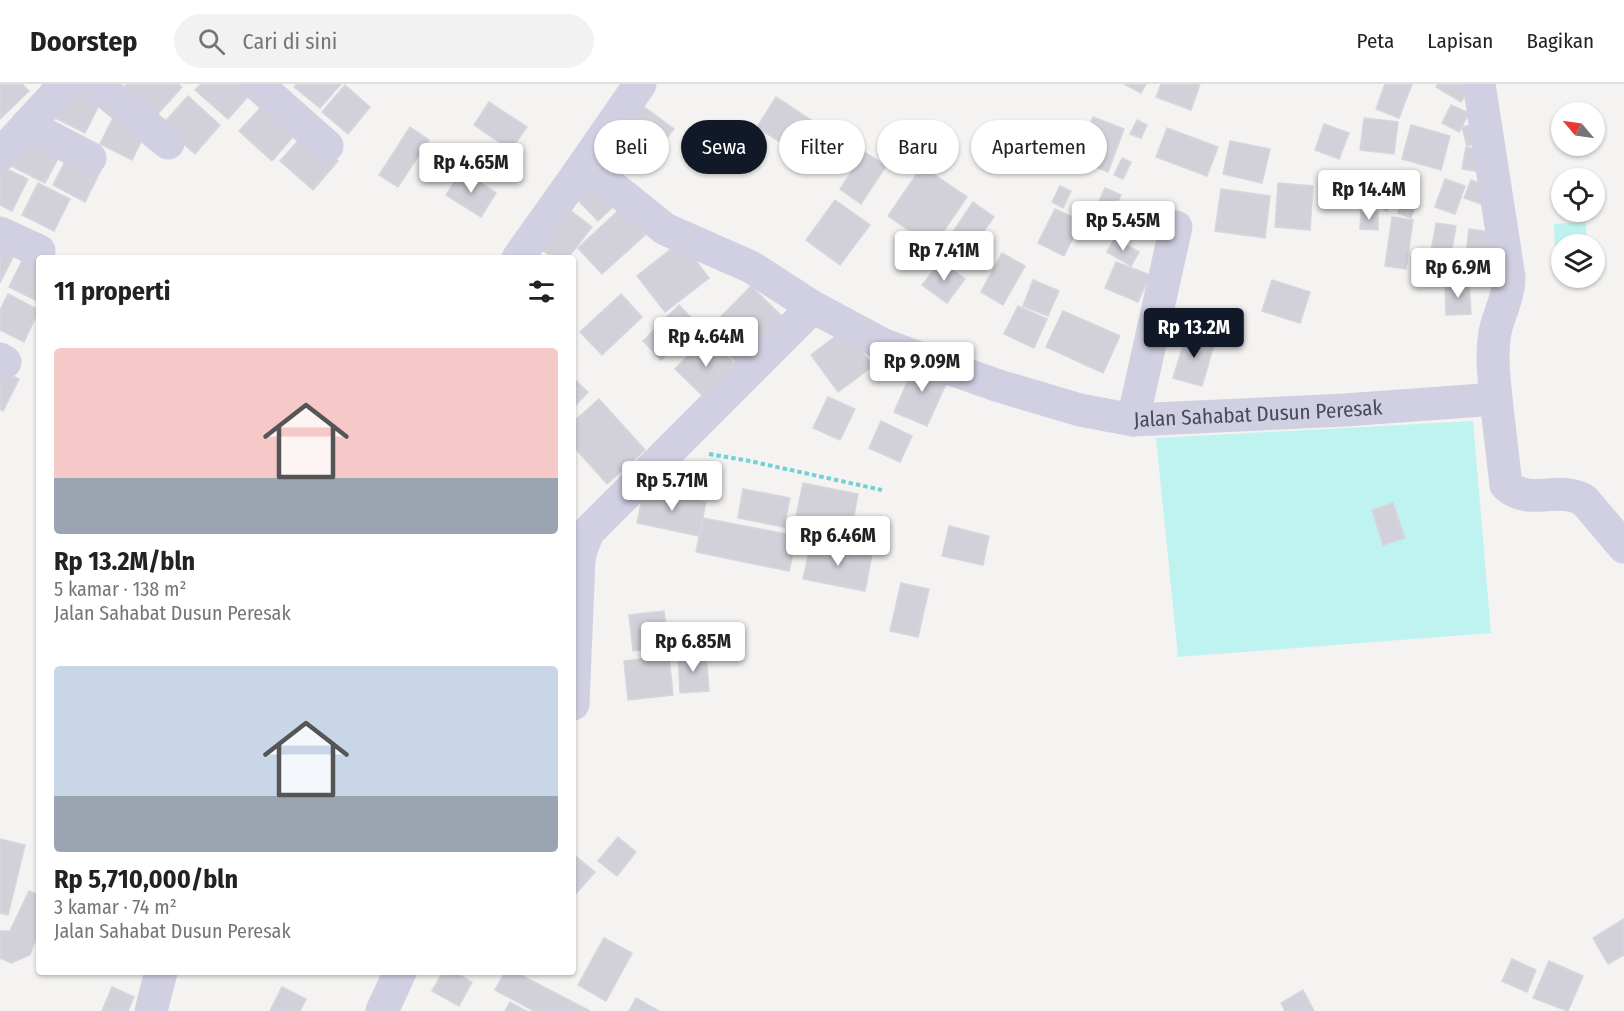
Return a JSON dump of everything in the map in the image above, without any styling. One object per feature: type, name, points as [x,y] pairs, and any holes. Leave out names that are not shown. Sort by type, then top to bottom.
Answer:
[{"type":"street","points":[[0,155],[65,84]]},
{"type":"street","points":[[257,84],[327,146]]},
{"type":"street","points":[[520,255],[640,84]]},
{"type":"street","points":[[1479,84],[1509,277],[1509,290],[1495,330],[1493,351],[1506,485],[1513,491],[1526,496],[1562,494],[1578,496],[1624,547]]},
{"type":"street","points":[[101,85],[168,143]]},
{"type":"street","points":[[27,125],[90,158]]},
{"type":"street","name":"Jalan Sahabat Dusun Peresak","points":[[577,175],[594,172],[601,175],[665,229],[751,267],[813,306],[884,345],[999,386],[1080,410],[1133,420],[1345,410],[1496,399]]},
{"type":"street","points":[[1133,420],[1176,226]]},
{"type":"street","points":[[0,233],[39,251]]},
{"type":"street","points":[[576,632],[579,560],[584,541],[594,524],[813,306]]},
{"type":"street","points":[[151,1011],[160,975]]},
{"type":"street","points":[[382,1011],[399,975]]},
{"type":"path","points":[[670,448],[745,460],[882,490]]},
{"type":"shaded area","points":[[1586,222],[1587,234],[1554,234],[1554,224]]},
{"type":"shaded area","points":[[1473,421],[1491,633],[1178,657],[1156,438]]},
{"type":"building","points":[[0,84],[22,84],[29,91],[0,119]]},
{"type":"building","points":[[127,84],[178,84],[182,87],[156,116],[124,87]]},
{"type":"building","points":[[201,84],[246,84],[253,91],[228,119],[195,90]]},
{"type":"building","points":[[297,84],[341,84],[320,108],[294,87]]},
{"type":"building","points":[[1124,84],[1146,84],[1141,93]]},
{"type":"building","points":[[1161,84],[1200,84],[1191,110],[1156,97]]},
{"type":"building","points":[[1385,84],[1412,84],[1399,118],[1376,109]]},
{"type":"building","points":[[1438,84],[1472,84],[1461,102],[1436,87]]},
{"type":"building","points":[[69,85],[101,101],[85,133],[53,117]]},
{"type":"building","points":[[345,85],[370,107],[348,134],[322,112]]},
{"type":"building","points":[[188,96],[220,125],[195,154],[162,125]]},
{"type":"building","points":[[776,97],[811,120],[779,120],[779,141],[767,133],[767,120],[761,120]]},
{"type":"building","points":[[489,102],[527,127],[511,150],[474,125]]},
{"type":"building","points":[[265,103],[297,132],[272,161],[239,131]]},
{"type":"building","points":[[1451,105],[1469,113],[1459,132],[1442,123]]},
{"type":"building","points":[[643,106],[662,120],[632,120]]},
{"type":"building","points":[[116,112],[148,128],[132,160],[100,144]]},
{"type":"building","points":[[1364,118],[1398,122],[1394,154],[1360,150]]},
{"type":"building","points":[[1137,120],[1147,125],[1141,138],[1130,134]]},
{"type":"building","points":[[1107,122],[1124,129],[1107,172]]},
{"type":"building","points":[[1482,122],[1487,141],[1467,146],[1462,127]]},
{"type":"building","points":[[1324,124],[1349,133],[1339,159],[1315,150]]},
{"type":"building","points":[[669,125],[674,129],[669,135]]},
{"type":"building","points":[[1411,125],[1450,136],[1441,170],[1402,159]]},
{"type":"building","points":[[410,127],[429,140],[398,187],[379,175]]},
{"type":"building","points":[[1167,128],[1218,147],[1207,176],[1156,157]]},
{"type":"building","points":[[306,132],[338,161],[313,190],[280,161]]},
{"type":"building","points":[[30,135],[62,151],[45,183],[13,167]]},
{"type":"building","points":[[1230,141],[1270,149],[1262,183],[1223,174]]},
{"type":"building","points":[[1466,147],[1489,151],[1486,173],[1462,169]]},
{"type":"building","points":[[865,152],[877,160],[877,174],[881,174],[861,204],[840,189],[850,174],[865,174]]},
{"type":"building","points":[[69,154],[101,170],[85,202],[53,185]]},
{"type":"building","points":[[1122,158],[1131,162],[1123,179],[1114,175]]},
{"type":"building","points":[[0,166],[28,179],[12,211],[0,205]]},
{"type":"building","points":[[462,170],[496,193],[481,217],[446,195]]},
{"type":"building","points":[[917,174],[934,174],[967,197],[933,247],[888,216]]},
{"type":"building","points":[[1372,175],[1399,188],[1387,211],[1360,198]]},
{"type":"building","points":[[1445,179],[1465,186],[1455,214],[1435,207]]},
{"type":"building","points":[[1471,180],[1494,189],[1487,206],[1464,198]]},
{"type":"building","points":[[590,181],[614,206],[598,221],[574,196]]},
{"type":"building","points":[[38,183],[70,199],[54,231],[22,215]]},
{"type":"building","points":[[1278,183],[1313,186],[1310,230],[1275,227]]},
{"type":"building","points":[[1060,186],[1071,191],[1063,208],[1052,202]]},
{"type":"building","points":[[1105,188],[1121,195],[1104,231],[1089,224]]},
{"type":"building","points":[[1221,189],[1270,196],[1265,238],[1215,231]]},
{"type":"building","points":[[1404,195],[1417,199],[1411,218],[1398,213]]},
{"type":"building","points":[[835,200],[870,225],[840,265],[806,240]]},
{"type":"building","points":[[973,202],[994,217],[964,259],[944,245]]},
{"type":"building","points":[[562,204],[592,227],[570,255],[549,255],[532,242]]},
{"type":"building","points":[[621,208],[645,235],[602,274],[578,248]]},
{"type":"building","points":[[1055,209],[1081,221],[1064,256],[1038,243]]},
{"type":"building","points":[[1361,211],[1378,212],[1378,230],[1360,229]]},
{"type":"building","points":[[1392,217],[1413,220],[1406,269],[1385,266]]},
{"type":"building","points":[[1436,223],[1456,226],[1451,255],[1431,252]]},
{"type":"building","points":[[1469,229],[1490,232],[1486,257],[1466,254]]},
{"type":"building","points":[[1115,238],[1139,252],[1131,266],[1107,252]]},
{"type":"building","points":[[681,241],[709,278],[665,312],[637,276]]},
{"type":"building","points":[[0,243],[16,251],[0,283]]},
{"type":"building","points":[[1002,253],[1025,266],[1003,305],[981,292]]},
{"type":"building","points":[[25,255],[36,260],[36,300],[9,287]]},
{"type":"building","points":[[941,261],[965,279],[947,303],[922,285]]},
{"type":"building","points":[[1116,262],[1150,275],[1138,302],[1105,288]]},
{"type":"building","points":[[1033,280],[1059,291],[1048,316],[1023,306]]},
{"type":"building","points":[[1272,280],[1310,292],[1300,323],[1262,311]]},
{"type":"building","points":[[1469,283],[1471,314],[1446,315],[1445,284]]},
{"type":"building","points":[[751,286],[788,322],[743,369],[706,332]]},
{"type":"building","points":[[8,294],[36,308],[36,316],[24,342],[0,330],[0,310]]},
{"type":"building","points":[[621,294],[642,317],[602,355],[580,332]]},
{"type":"building","points":[[679,305],[698,325],[661,360],[643,341]]},
{"type":"building","points":[[1018,306],[1047,319],[1034,348],[1004,334]]},
{"type":"building","points":[[1063,311],[1120,336],[1103,373],[1046,347]]},
{"type":"building","points":[[845,329],[873,366],[838,392],[811,355]]},
{"type":"building","points":[[1187,332],[1215,341],[1202,386],[1173,378]]},
{"type":"building","points":[[707,336],[737,366],[706,399],[675,369]]},
{"type":"building","points":[[917,360],[950,375],[927,426],[894,412]]},
{"type":"building","points":[[0,370],[19,379],[3,411],[0,409]]},
{"type":"building","points":[[576,381],[588,392],[576,405]]},
{"type":"building","points":[[828,397],[855,409],[840,440],[813,428]]},
{"type":"building","points":[[599,399],[645,450],[607,484],[576,449],[576,419]]},
{"type":"building","points":[[881,421],[912,436],[900,462],[869,448]]},
{"type":"building","points":[[803,483],[858,494],[850,537],[794,526]]},
{"type":"building","points":[[644,489],[706,502],[699,536],[637,523]]},
{"type":"building","points":[[743,489],[790,498],[784,527],[738,518]]},
{"type":"building","points":[[1393,503],[1405,538],[1383,545],[1372,510]]},
{"type":"building","points":[[703,518],[797,536],[789,571],[696,552]]},
{"type":"building","points":[[949,526],[989,536],[983,565],[942,556]]},
{"type":"building","points":[[811,542],[872,554],[865,591],[803,579]]},
{"type":"building","points":[[901,583],[929,589],[918,637],[890,631]]},
{"type":"building","points":[[664,611],[668,646],[633,651],[629,615]]},
{"type":"building","points":[[706,652],[709,691],[680,693],[678,654]]},
{"type":"building","points":[[669,656],[673,695],[628,700],[624,661]]},
{"type":"building","points":[[618,837],[636,852],[617,876],[598,861]]},
{"type":"building","points":[[0,839],[25,845],[8,915],[0,913]]},
{"type":"building","points":[[576,856],[595,872],[576,894]]},
{"type":"building","points":[[29,891],[36,894],[36,938],[30,955],[11,963],[0,958],[0,931],[10,931]]},
{"type":"building","points":[[1624,919],[1624,955],[1608,964],[1593,938]]},
{"type":"building","points":[[604,938],[632,953],[606,1001],[578,985]]},
{"type":"building","points":[[1512,959],[1536,970],[1527,992],[1502,981]]},
{"type":"building","points":[[1549,961],[1583,976],[1568,1011],[1533,998]]},
{"type":"building","points":[[441,975],[459,975],[472,982],[459,1006],[432,991]]},
{"type":"building","points":[[503,975],[521,975],[590,1011],[534,1011],[495,990]]},
{"type":"building","points":[[112,987],[134,997],[128,1011],[102,1011]]},
{"type":"building","points":[[282,987],[306,999],[300,1011],[270,1011]]},
{"type":"building","points":[[1303,990],[1314,1011],[1285,1011],[1281,1003]]},
{"type":"building","points":[[636,998],[659,1011],[629,1011]]},
{"type":"building","points":[[510,1002],[526,1011],[505,1011]]}]
